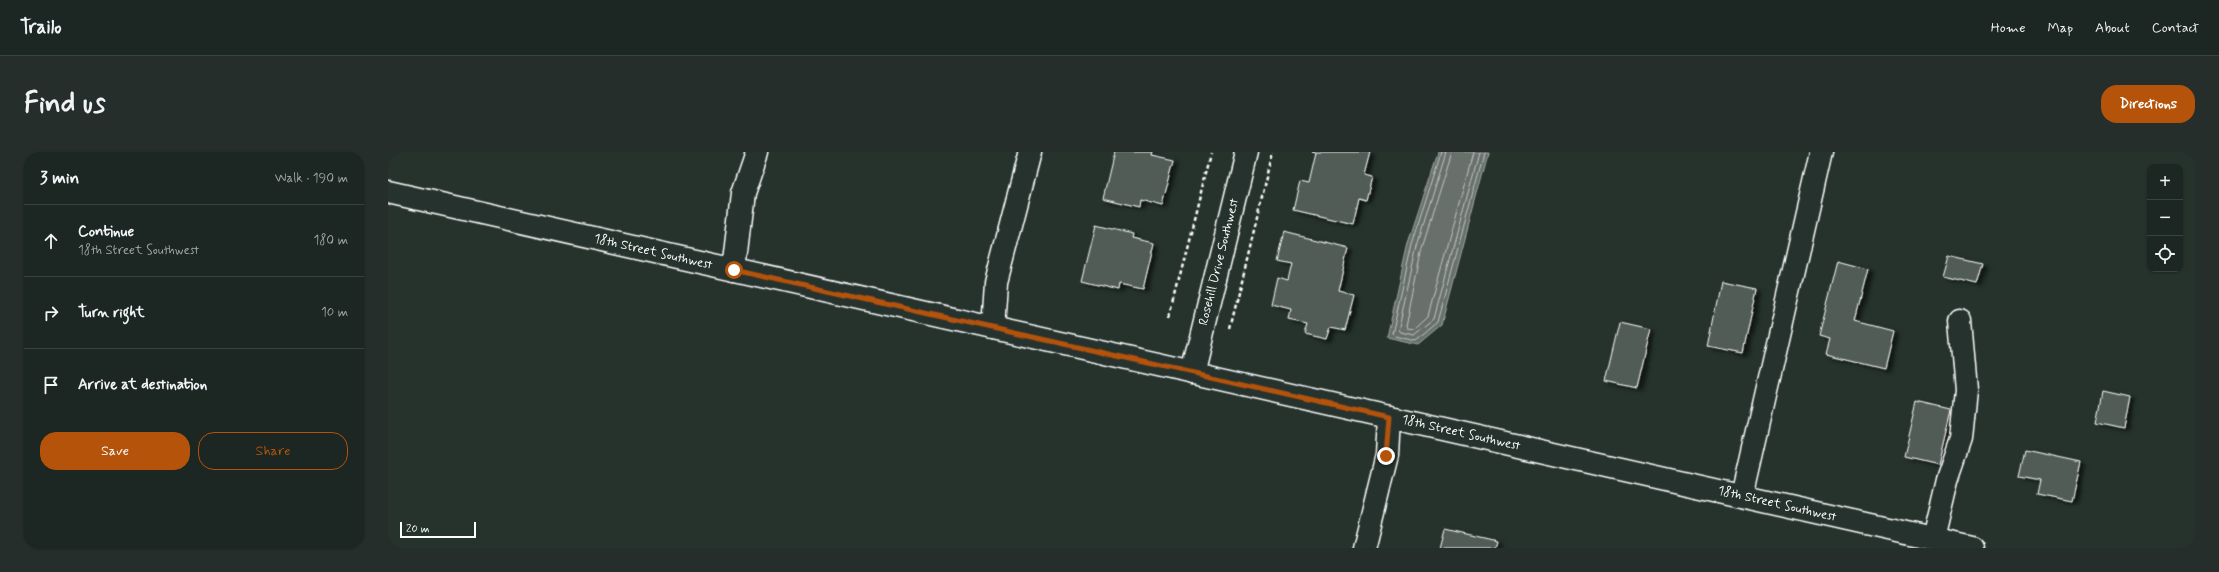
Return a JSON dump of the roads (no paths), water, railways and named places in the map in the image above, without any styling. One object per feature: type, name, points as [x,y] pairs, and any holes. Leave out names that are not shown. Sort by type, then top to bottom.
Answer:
[{"type":"street","points":[[734,270],[744,193],[757,152]]},
{"type":"street","points":[[993,328],[996,282],[1030,152]]},
{"type":"street","name":"Rosehill Drive Southwest","points":[[1192,373],[1246,152]]},
{"type":"street","points":[[1742,496],[1821,152]]},
{"type":"street","name":"18th Street Southwest","points":[[388,192],[1972,548]]},
{"type":"street","points":[[1933,539],[1947,480],[1961,439],[1966,390],[1960,321]]},
{"type":"street","points":[[1364,548],[1386,456],[1389,417]]},
{"type":"water","points":[[1438,152],[1488,152],[1442,325],[1418,345],[1387,338],[1408,244]]}]
